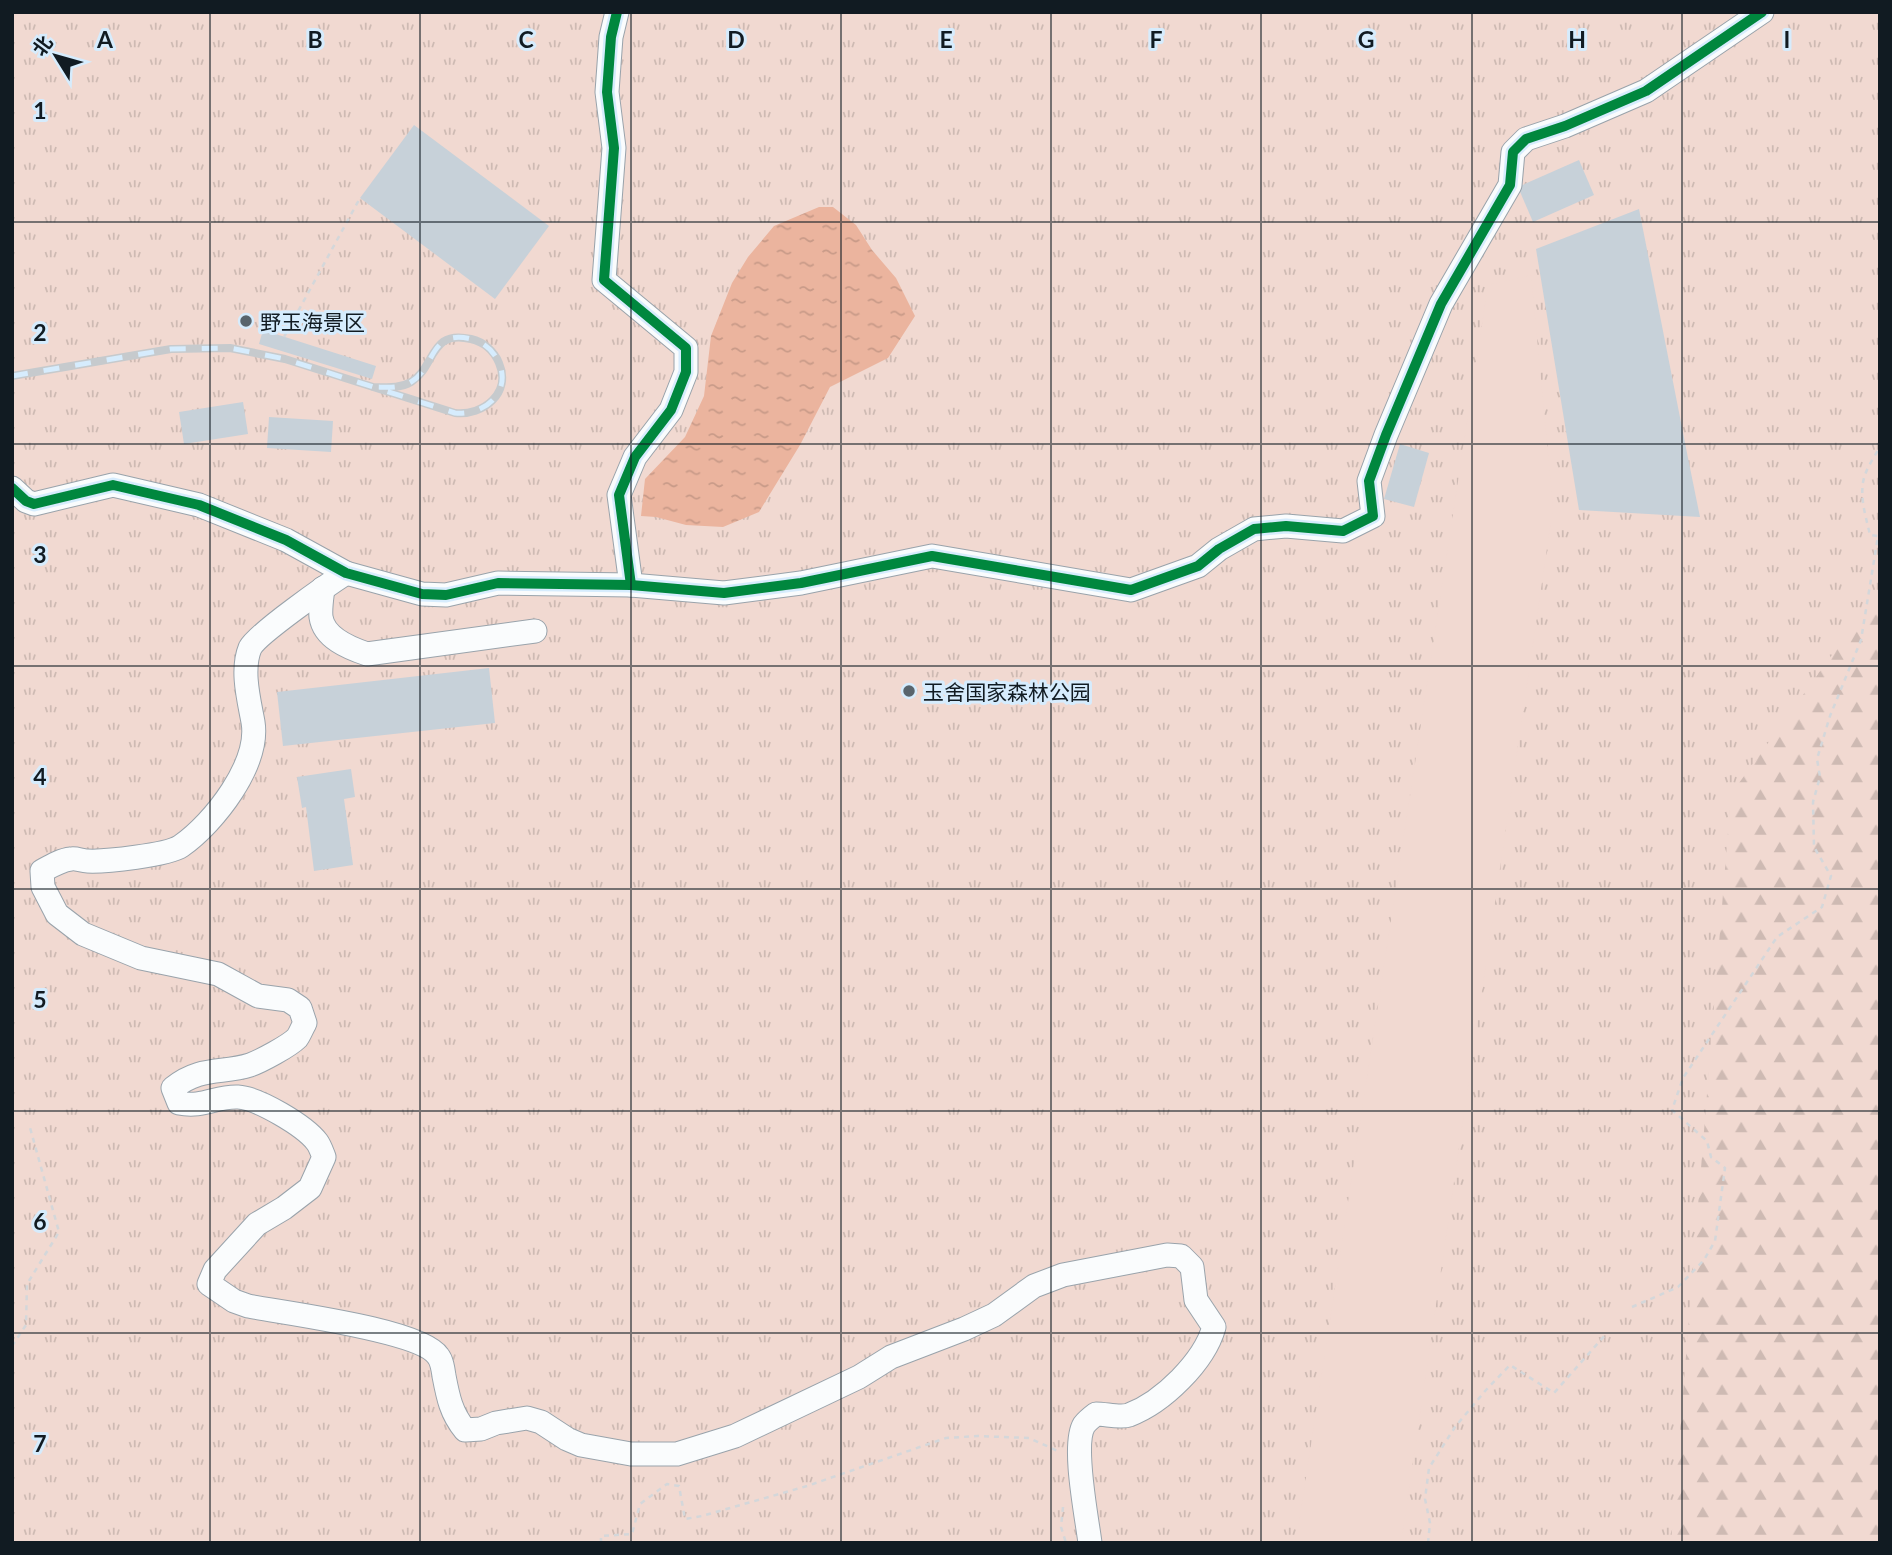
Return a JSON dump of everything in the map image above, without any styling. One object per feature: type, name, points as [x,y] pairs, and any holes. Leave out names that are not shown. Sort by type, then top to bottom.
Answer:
[{"type":"street","points":[[617,12],[611,37],[607,92],[614,148],[604,280],[686,348],[686,372],[671,410],[635,457],[620,495],[631,585]]},
{"type":"street","points":[[12,488],[26,501],[34,504],[113,485],[199,505],[286,540],[346,573],[422,594],[446,595],[498,583],[631,585],[724,593],[801,583],[932,556],[1131,590],[1198,566],[1219,549],[1254,530],[1286,526],[1343,531],[1373,516],[1369,481],[1386,435],[1441,303],[1510,185],[1513,152],[1526,139],[1565,126],[1646,91],[1762,12]]},
{"type":"street","points":[[346,573],[323,588],[251,646],[246,662],[250,710],[254,724],[251,756],[237,785],[205,824],[180,846],[166,853],[89,861],[71,859],[42,871],[43,887],[57,914],[83,934],[141,958],[218,974],[258,996],[288,999],[300,1008],[305,1023],[297,1038],[283,1048],[250,1065],[217,1069],[185,1079],[173,1088],[179,1103],[193,1106],[238,1097],[253,1101],[282,1115],[307,1132],[318,1143],[324,1157],[310,1188],[245,1234],[215,1270],[209,1284],[234,1301],[248,1306],[401,1335],[431,1347],[440,1358],[455,1418],[466,1430],[527,1418],[541,1422],[581,1445],[631,1454],[661,1455],[677,1454],[735,1436],[859,1377],[891,1357],[994,1315],[1034,1286],[1063,1275],[1167,1255],[1181,1256],[1192,1268],[1196,1300],[1214,1326],[1209,1343],[1169,1392],[1127,1416],[1096,1414],[1084,1425],[1080,1439],[1080,1461],[1090,1543]]},
{"type":"street","points":[[323,588],[321,618],[331,635],[346,647],[367,654],[535,631]]},
{"type":"path","points":[[284,337],[360,198]]},
{"type":"path","points":[[1632,1307],[1678,1287],[1704,1260],[1715,1241],[1725,1168],[1711,1157],[1707,1141],[1672,1110],[1683,1078],[1777,937],[1822,907],[1831,876],[1814,847],[1813,802],[1820,777],[1817,759],[1830,716],[1861,640],[1878,536],[1871,534],[1865,516],[1862,498],[1864,477],[1880,447]]},
{"type":"path","points":[[12,1346],[26,1325],[26,1284],[59,1232],[29,1124]]},
{"type":"path","points":[[1428,1543],[1430,1523],[1425,1499],[1429,1468],[1455,1427],[1486,1390],[1510,1365],[1554,1393],[1606,1334]]},
{"type":"path","points":[[601,1543],[601,1536],[632,1534],[640,1504],[667,1484],[679,1486],[685,1519],[807,1486],[946,1438],[1029,1437],[1060,1451],[1063,1462]]},
{"type":"path","points":[[1064,1500],[1061,1527],[1066,1543]]},
{"type":"green space","name":"玉舍国家森林公园","points":[[12,12],[1880,12],[1880,589],[1731,794],[1671,1543],[12,1543]]},
{"type":"green space","points":[[1531,275],[1553,507],[1401,1543],[1296,1543],[1488,285]]},
{"type":"green space","points":[[1880,383],[1880,1543],[1464,1543],[1580,716]]},
{"type":"water","points":[[819,207],[833,207],[856,225],[872,250],[896,278],[915,316],[888,358],[830,387],[800,445],[759,512],[723,527],[686,525],[641,516],[645,479],[685,437],[704,396],[711,336],[732,283],[748,257],[774,226]]},
{"type":"building","points":[[414,125],[549,226],[495,299],[360,198]]},
{"type":"building","points":[[1579,160],[1594,195],[1533,222],[1518,187]]},
{"type":"building","points":[[1639,209],[1700,517],[1579,510],[1536,249]]},
{"type":"building","points":[[263,330],[376,366],[372,379],[259,344]]},
{"type":"building","points":[[243,402],[248,434],[184,444],[179,412]]},
{"type":"building","points":[[269,417],[333,421],[331,452],[267,448]]},
{"type":"building","points":[[1400,444],[1429,453],[1414,507],[1384,499]]},
{"type":"building","points":[[489,668],[495,723],[283,746],[277,692]]},
{"type":"building","points":[[351,769],[355,797],[344,799],[353,865],[314,871],[306,807],[302,808],[297,777]]},
{"type":"railway","points":[[12,376],[171,349],[230,348],[285,359],[455,413],[465,413],[476,411],[492,400],[502,384],[502,374],[497,359],[488,348],[476,340],[457,337],[440,344],[425,368],[411,382],[397,387],[388,387],[383,387],[378,387],[373,387]]},
{"type":"cycle path","points":[[617,12],[611,37],[607,92],[614,148],[604,280],[686,348],[686,372],[671,410],[635,457],[619,495],[631,585]]},
{"type":"cycle path","points":[[12,488],[26,501],[34,504],[113,485],[199,505],[286,540],[346,573],[422,594],[446,595],[498,583],[631,585],[724,593],[801,583],[932,556],[1131,590],[1198,566],[1219,549],[1254,529],[1286,526],[1343,531],[1373,516],[1369,481],[1386,435],[1441,304],[1510,185],[1513,152],[1526,139],[1565,126],[1646,91],[1762,12]]},
{"type":"place","name":"野玉海景区","points":[[246,321]]},
{"type":"place","name":"玉舍国家森林公园","points":[[909,691]]}]
